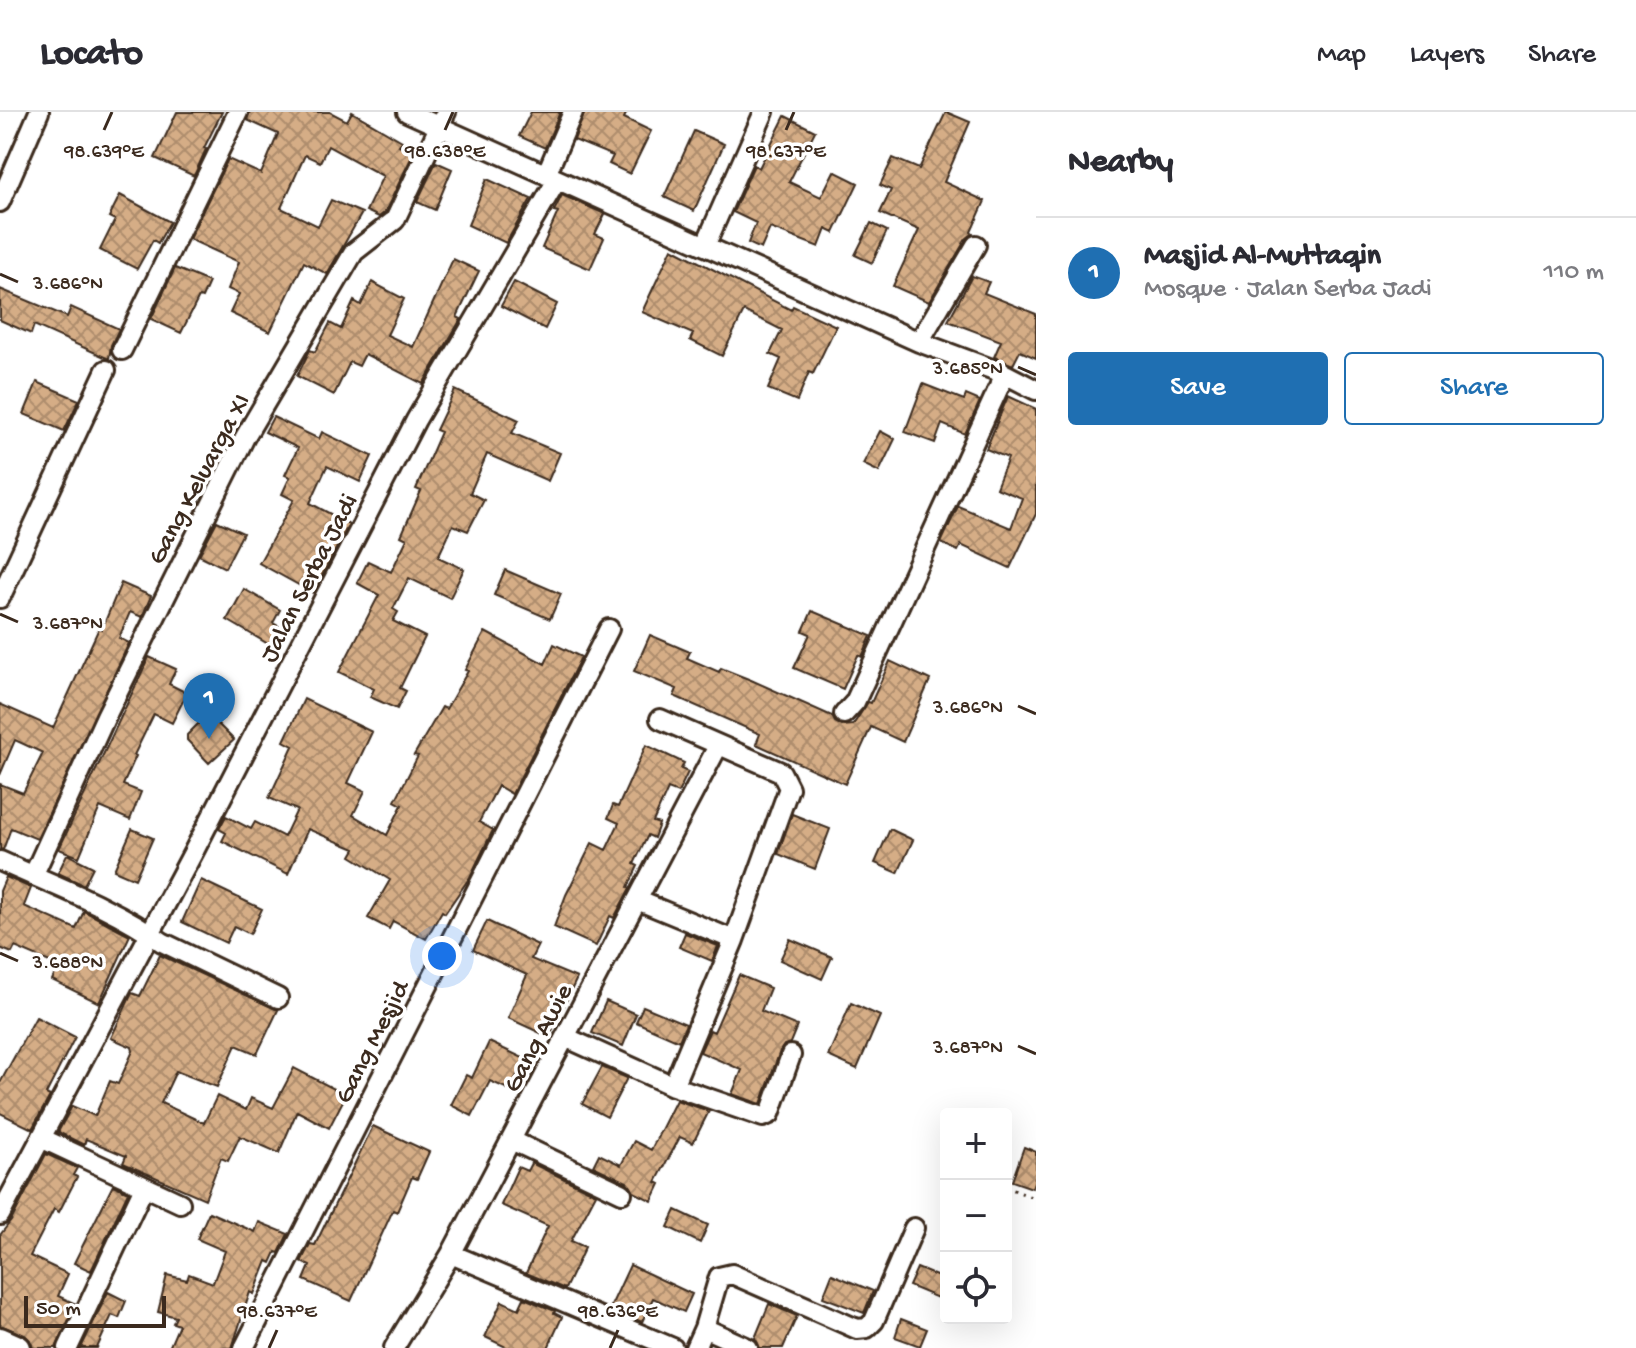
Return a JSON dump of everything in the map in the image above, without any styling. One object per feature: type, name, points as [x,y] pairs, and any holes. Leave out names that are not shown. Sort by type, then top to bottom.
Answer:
[{"type":"main road","points":[[0,1340],[18,1348]]},
{"type":"street","points":[[0,202],[39,112]]},
{"type":"street","points":[[122,350],[238,112]]},
{"type":"street","points":[[407,112],[442,120],[552,177],[919,342],[1005,374],[1036,390]]},
{"type":"street","name":"Jalan Serba Jadi","points":[[0,1215],[194,851],[416,420],[552,177],[573,112]]},
{"type":"street","points":[[705,246],[764,112]]},
{"type":"street","name":"Gang Keluarga XI","points":[[33,876],[168,589],[245,437],[354,252],[397,216],[442,120]]},
{"type":"street","points":[[919,342],[976,245]]},
{"type":"street","points":[[0,598],[106,370]]},
{"type":"street","points":[[844,714],[855,702],[1005,374]]},
{"type":"street","name":"Gang Mesjid","points":[[244,1348],[609,629]]},
{"type":"street","points":[[660,719],[781,772],[789,788],[734,940],[673,1086]]},
{"type":"street","name":"Gang Awie","points":[[394,1348],[451,1254],[718,746]]},
{"type":"street","points":[[0,861],[278,998]]},
{"type":"street","points":[[637,900],[734,940]]},
{"type":"street","points":[[565,1037],[673,1086],[763,1117],[770,1114],[791,1055]]},
{"type":"street","points":[[41,1138],[180,1203]]},
{"type":"street","points":[[511,1140],[622,1193]]},
{"type":"street","points":[[68,1348],[144,1187]]},
{"type":"street","points":[[695,1348],[719,1277],[732,1274],[857,1329],[867,1328],[874,1321],[914,1228]]},
{"type":"street","points":[[451,1254],[673,1348]]},
{"type":"street","points":[[704,1328],[748,1348]]},
{"type":"path","points":[[1012,1189],[1036,1199]]},
{"type":"building","points":[[177,112],[222,112],[194,176],[155,158]]},
{"type":"building","points":[[250,112],[330,112],[347,121],[352,112],[402,141],[399,145],[414,152],[385,212],[379,217],[366,211],[383,176],[328,146],[320,162],[305,155],[281,208],[318,226],[331,200],[362,213],[327,274],[304,262],[270,332],[230,313],[239,294],[228,289],[239,262],[189,239],[228,159],[261,174],[278,134],[247,120]]},
{"type":"building","points":[[531,112],[560,112],[545,148],[519,136]]},
{"type":"building","points":[[585,112],[627,112],[624,118],[651,131],[630,174],[609,164],[613,156],[574,140]]},
{"type":"building","points":[[946,112],[970,122],[944,182],[985,201],[971,232],[973,234],[966,239],[929,302],[893,286],[919,230],[880,213],[891,190],[880,185],[893,158],[919,169]]},
{"type":"building","points":[[785,116],[815,131],[789,182],[821,197],[834,171],[858,183],[834,233],[826,229],[819,247],[770,228],[761,249],[748,243],[756,223],[733,212],[754,165],[759,168]]},
{"type":"building","points":[[694,131],[724,144],[694,211],[664,197]]},
{"type":"building","points":[[436,162],[452,169],[435,210],[417,202]]},
{"type":"building","points":[[487,179],[531,199],[506,243],[468,225]]},
{"type":"building","points":[[120,195],[170,222],[158,243],[153,240],[137,269],[100,250],[115,220],[109,217]]},
{"type":"building","points":[[562,195],[605,214],[595,234],[604,238],[590,269],[542,248]]},
{"type":"building","points":[[871,223],[887,231],[872,263],[855,255]]},
{"type":"building","points":[[672,248],[791,310],[793,306],[836,326],[813,374],[809,372],[797,401],[768,389],[781,359],[770,354],[782,330],[744,311],[722,356],[690,340],[693,334],[642,312]]},
{"type":"building","points":[[453,259],[479,271],[457,317],[461,319],[423,384],[365,354],[359,366],[350,362],[334,395],[297,376],[310,350],[315,352],[330,323],[341,329],[354,301],[361,305],[372,282],[404,299],[387,335],[413,347]]},
{"type":"building","points":[[175,268],[209,282],[181,333],[151,319]]},
{"type":"building","points":[[972,276],[989,282],[984,293],[1036,314],[1036,358],[1020,351],[1013,365],[994,357],[1001,341],[948,321]]},
{"type":"building","points":[[514,282],[557,304],[545,329],[501,306]]},
{"type":"building","points":[[0,289],[67,317],[71,307],[119,329],[111,345],[109,359],[34,325],[31,334],[0,320]]},
{"type":"building","points":[[37,382],[79,400],[64,431],[24,414]]},
{"type":"building","points":[[923,384],[964,400],[966,395],[980,401],[965,434],[942,424],[935,443],[905,432]]},
{"type":"building","points":[[455,390],[519,420],[512,433],[560,453],[548,481],[487,454],[470,493],[484,500],[468,531],[453,525],[438,557],[464,569],[450,598],[409,578],[393,609],[398,612],[393,621],[425,637],[400,688],[406,691],[397,709],[370,697],[374,689],[339,672],[379,595],[357,583],[368,561],[391,572],[407,539],[401,536],[421,491],[416,489],[441,432],[436,430]]},
{"type":"building","points":[[1008,396],[1036,409],[1036,514],[1010,568],[961,545],[958,551],[941,543],[958,506],[1011,528],[1022,498],[996,488],[1008,458],[986,449]]},
{"type":"building","points":[[273,417],[319,439],[322,432],[372,456],[360,482],[327,466],[310,503],[349,524],[313,593],[259,563],[294,500],[282,494],[290,477],[285,475],[298,448],[265,432]]},
{"type":"building","points":[[880,431],[895,439],[879,472],[863,464]]},
{"type":"building","points":[[217,521],[243,533],[225,568],[199,555]]},
{"type":"building","points":[[505,570],[561,594],[550,619],[494,595]]},
{"type":"building","points":[[121,583],[151,596],[142,617],[130,612],[119,638],[129,643],[37,839],[11,828],[3,850],[0,849],[0,784],[23,793],[43,753],[15,740],[0,775],[0,704],[53,728]]},
{"type":"building","points":[[244,589],[280,610],[273,623],[280,627],[270,645],[227,620]]},
{"type":"building","points":[[812,611],[871,636],[862,657],[858,655],[843,689],[794,668],[810,634],[803,631]]},
{"type":"building","points":[[485,632],[545,664],[554,644],[581,657],[512,794],[498,786],[479,822],[493,830],[470,877],[445,913],[442,911],[426,939],[393,921],[389,929],[368,918],[390,880],[351,856],[355,849],[308,829],[288,874],[222,841],[226,833],[219,829],[226,816],[251,829],[255,822],[284,837],[297,810],[269,798],[293,746],[284,741],[304,699],[372,732],[348,783],[365,791],[353,815],[387,835],[402,805],[395,801],[418,756],[414,755],[442,707],[446,709],[468,671],[465,670]]},
{"type":"building","points":[[650,635],[690,652],[687,658],[719,672],[721,668],[751,680],[832,716],[842,726],[853,725],[868,702],[871,703],[890,661],[930,680],[903,742],[871,727],[845,784],[756,744],[760,734],[674,696],[677,689],[634,671]]},
{"type":"building","points":[[149,657],[176,669],[169,684],[187,693],[172,723],[154,714],[134,755],[123,785],[141,792],[130,820],[100,807],[79,857],[59,849]]},
{"type":"building","points":[[208,714],[234,740],[209,763],[187,740],[187,735]]},
{"type":"building","points":[[646,745],[684,763],[681,769],[688,772],[678,793],[668,789],[653,822],[659,824],[654,838],[648,835],[634,864],[638,866],[630,888],[614,918],[610,916],[596,946],[554,927],[592,843],[606,850],[619,823],[608,818],[613,805],[618,807]]},
{"type":"building","points":[[792,814],[830,829],[815,869],[778,854]]},
{"type":"building","points":[[132,829],[153,838],[135,879],[114,870]]},
{"type":"building","points":[[890,829],[913,840],[898,873],[875,863]]},
{"type":"building","points":[[67,854],[93,867],[84,885],[58,873]]},
{"type":"building","points":[[6,877],[31,888],[24,906],[76,929],[84,911],[130,935],[99,1003],[52,980],[59,966],[15,947],[12,953],[0,948],[0,891]]},
{"type":"building","points":[[201,880],[262,909],[250,934],[234,926],[226,943],[182,922]]},
{"type":"building","points":[[487,921],[538,945],[531,959],[577,978],[549,1037],[508,1018],[527,975],[473,950]]},
{"type":"building","points":[[685,933],[718,946],[712,961],[679,947]]},
{"type":"building","points":[[790,939],[832,957],[822,979],[780,960]]},
{"type":"building","points":[[160,955],[278,1010],[257,1054],[236,1045],[217,1087],[176,1071],[161,1103],[204,1123],[217,1096],[246,1110],[251,1098],[273,1108],[294,1068],[346,1095],[329,1128],[297,1111],[279,1153],[240,1136],[228,1161],[221,1158],[205,1199],[123,1163],[126,1156],[86,1139],[84,1145],[58,1132],[72,1106],[95,1116],[110,1081],[118,1084],[133,1051],[132,1047],[111,1038],[132,993],[140,996]]},
{"type":"building","points":[[739,975],[770,988],[761,1011],[797,1026],[790,1043],[780,1051],[761,1104],[732,1094],[742,1070],[700,1052],[710,1030],[714,1032]]},
{"type":"building","points":[[606,1001],[636,1014],[623,1046],[592,1033]]},
{"type":"building","points":[[851,1003],[880,1016],[857,1069],[828,1056]]},
{"type":"building","points":[[643,1006],[686,1024],[679,1041],[636,1022]]},
{"type":"building","points":[[36,1017],[75,1037],[32,1129],[0,1113],[0,1083]]},
{"type":"building","points":[[489,1042],[525,1059],[510,1090],[490,1081],[472,1116],[451,1105],[466,1075],[472,1078]]},
{"type":"building","points":[[602,1067],[627,1078],[607,1117],[582,1104]]},
{"type":"building","points":[[676,1100],[709,1111],[693,1143],[680,1137],[656,1182],[660,1184],[652,1201],[634,1192],[627,1182],[593,1166],[599,1154],[621,1165],[634,1141],[651,1150]]},
{"type":"building","points":[[373,1126],[429,1152],[417,1179],[412,1177],[397,1212],[393,1210],[351,1301],[304,1280],[310,1266],[301,1262],[310,1244],[315,1245]]},
{"type":"building","points":[[1024,1147],[1036,1152],[1036,1176],[1032,1188],[1012,1181]]},
{"type":"building","points":[[46,1154],[77,1168],[73,1175],[77,1177],[59,1212],[54,1209],[30,1256],[68,1274],[58,1296],[76,1304],[56,1348],[33,1348],[25,1335],[0,1325],[0,1235],[11,1221]]},
{"type":"building","points":[[531,1163],[596,1194],[571,1241],[585,1247],[565,1289],[526,1273],[548,1226],[501,1205],[518,1167],[527,1171]]},
{"type":"building","points":[[113,1185],[128,1192],[91,1271],[74,1263]]},
{"type":"building","points":[[676,1210],[708,1225],[700,1243],[668,1227]]},
{"type":"building","points":[[209,1212],[255,1232],[259,1222],[288,1234],[279,1253],[276,1252],[271,1263],[267,1261],[254,1294],[250,1292],[232,1348],[169,1348],[179,1325],[173,1323],[176,1317],[158,1312],[167,1275],[187,1280],[189,1274],[213,1283],[225,1251],[197,1239]]},
{"type":"building","points":[[630,1265],[692,1294],[684,1312],[653,1298],[642,1322],[610,1308]]},
{"type":"building","points":[[917,1268],[940,1278],[940,1299],[909,1286]]},
{"type":"building","points":[[832,1274],[873,1291],[864,1313],[823,1297]]},
{"type":"building","points":[[108,1292],[126,1301],[119,1318],[112,1315],[97,1348],[81,1348]]},
{"type":"building","points":[[524,1298],[562,1317],[548,1348],[508,1348],[485,1337],[502,1301],[519,1309]]},
{"type":"building","points":[[769,1304],[797,1316],[783,1348],[760,1348],[755,1338]]},
{"type":"building","points":[[901,1319],[927,1329],[920,1346],[895,1337]]},
{"type":"place","name":"Masjid Al-Muttaqin","points":[[209,739]]}]
